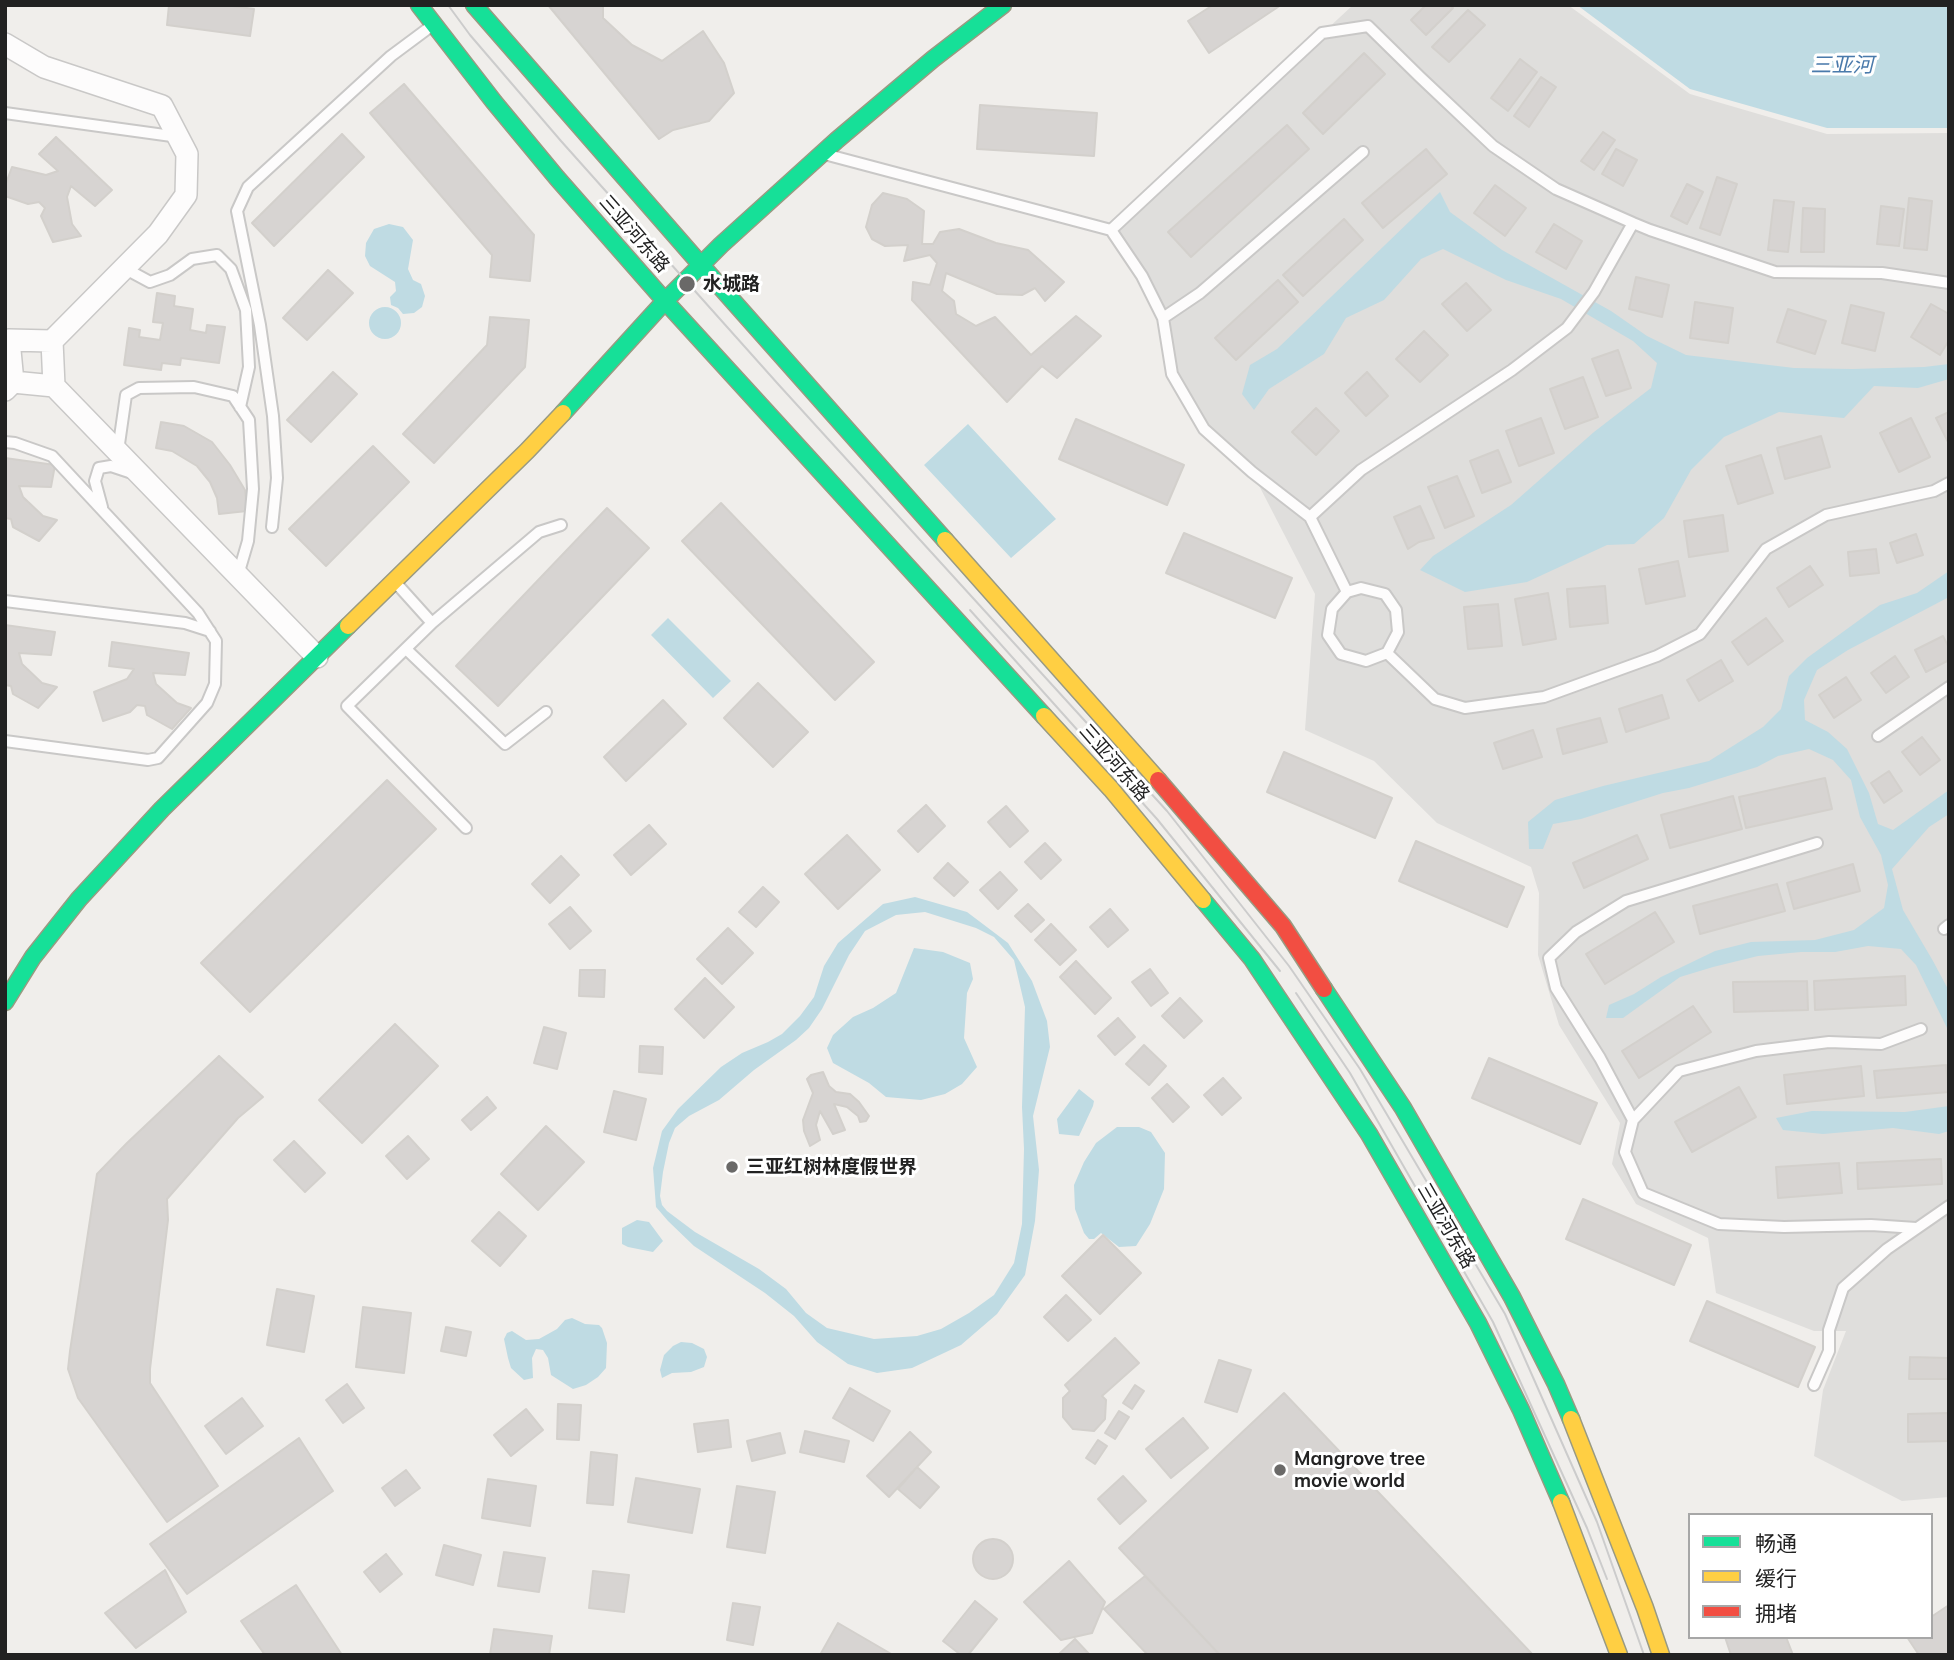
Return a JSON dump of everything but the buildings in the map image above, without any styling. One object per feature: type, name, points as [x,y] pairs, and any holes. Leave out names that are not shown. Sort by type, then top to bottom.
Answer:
[{"type":"main road","name":"三亚河东路","points":[[419,5],[557,178],[1111,789],[1252,959],[1369,1134],[1478,1323],[1521,1410],[1560,1500],[1619,1655]]},
{"type":"main road","name":"三亚河东路","points":[[474,5],[1283,926],[1403,1108],[1512,1297],[1556,1384],[1591,1467],[1661,1655]]},
{"type":"main road","points":[[5,1002],[33,957],[79,899],[162,809],[545,432],[666,301],[746,220],[933,59],[1003,5]]},
{"type":"street","points":[[5,44],[44,67],[162,106],[179,137],[187,153],[186,195],[158,234],[52,341],[54,386],[317,657]]},
{"type":"street","points":[[52,341],[7,338],[9,386],[54,386]]},
{"type":"lane","points":[[272,527],[276,478],[273,416],[260,325],[237,211],[248,187],[391,56],[433,25]]},
{"type":"lane","points":[[1111,230],[1322,33],[1368,26],[1493,146],[1556,189],[1633,223],[1775,272],[1882,273],[1949,283]]},
{"type":"lane","points":[[5,113],[179,137]]},
{"type":"lane","points":[[1163,318],[1210,285],[1363,152]]},
{"type":"lane","points":[[822,154],[1111,230],[1142,276],[1163,318],[1172,374],[1204,429],[1252,472],[1310,517],[1347,592]]},
{"type":"lane","points":[[1310,517],[1361,470],[1512,370],[1567,328],[1594,292],[1633,223]]},
{"type":"lane","points":[[124,268],[150,282],[170,275],[192,259],[217,255],[231,269],[246,310],[249,367],[240,407]]},
{"type":"lane","points":[[118,451],[125,396],[139,388],[194,387],[233,396],[249,420],[253,489],[248,541],[238,575]]},
{"type":"lane","points":[[5,442],[52,456],[198,613],[216,641],[215,684],[207,703],[158,758],[148,760],[5,741]]},
{"type":"lane","points":[[103,510],[95,481],[99,468],[111,466],[141,475]]},
{"type":"lane","points":[[1387,653],[1435,699],[1465,708],[1544,697],[1657,656],[1700,634],[1766,550],[1825,515],[1934,491],[1949,483]]},
{"type":"lane","points":[[466,828],[347,706],[432,623],[539,532],[561,525]]},
{"type":"lane","points":[[394,581],[432,623]]},
{"type":"lane","points":[[1361,589],[1385,594],[1396,610],[1398,632],[1387,653],[1366,660],[1341,654],[1328,635],[1332,609],[1347,592],[1361,589]]},
{"type":"lane","points":[[5,601],[185,623],[210,631]]},
{"type":"lane","points":[[406,649],[505,744],[546,712]]},
{"type":"lane","points":[[1878,736],[1949,687]]},
{"type":"lane","points":[[1633,1120],[1600,1058],[1556,988],[1549,958],[1576,932],[1626,901],[1817,843]]},
{"type":"lane","points":[[1916,1228],[1719,1224],[1643,1193],[1625,1152],[1633,1120],[1679,1071],[1756,1051],[1829,1042],[1881,1044],[1921,1029]]},
{"type":"lane","points":[[1814,1385],[1829,1352],[1829,1330],[1843,1288],[1887,1249],[1949,1206]]},
{"type":"shaded area","points":[[1353,5],[1568,5],[1690,94],[1827,134],[1949,133],[1949,1497],[1902,1501],[1814,1456],[1823,1390],[1846,1331],[1814,1331],[1716,1293],[1708,1238],[1636,1204],[1612,1164],[1620,1123],[1559,1025],[1538,955],[1539,893],[1531,867],[1437,823],[1374,761],[1305,730],[1315,594],[1252,472],[1204,429],[1172,374],[1163,318],[1111,230]]},
{"type":"water","name":"三亚河","points":[[1577,5],[1949,5],[1949,128],[1827,128],[1690,89]]},
{"type":"water","points":[[1440,192],[1450,212],[1502,250],[1611,311],[1647,336],[1686,355],[1794,368],[1852,369],[1949,364],[1949,379],[1918,388],[1874,386],[1844,418],[1779,412],[1724,437],[1691,470],[1664,518],[1634,544],[1607,545],[1527,582],[1465,592],[1420,570],[1433,556],[1511,505],[1594,432],[1651,388],[1657,363],[1633,341],[1561,299],[1506,280],[1443,249],[1421,259],[1384,300],[1346,318],[1324,354],[1269,389],[1254,410],[1242,394],[1250,365],[1277,349]]},
{"type":"water","points":[[389,224],[403,227],[413,240],[408,269],[413,280],[421,284],[425,296],[422,307],[414,313],[403,314],[391,305],[390,297],[396,291],[395,282],[370,266],[365,256],[366,243],[374,229]]},
{"type":"water","points":[[385,307],[396,312],[401,323],[396,334],[385,339],[374,334],[369,323],[374,312]]},
{"type":"water","points":[[968,424],[1056,519],[1011,558],[924,465]]},
{"type":"water","points":[[1949,571],[1949,597],[1848,650],[1817,670],[1804,700],[1805,720],[1828,732],[1847,749],[1869,793],[1878,824],[1893,830],[1949,790],[1949,814],[1929,827],[1892,869],[1903,910],[1949,991],[1949,1032],[1916,965],[1901,949],[1868,946],[1835,952],[1758,956],[1713,967],[1680,977],[1623,1018],[1606,1018],[1609,1005],[1715,951],[1751,942],[1815,940],[1854,930],[1884,908],[1888,885],[1881,855],[1860,817],[1851,780],[1833,760],[1809,749],[1778,756],[1757,767],[1689,788],[1663,793],[1581,819],[1553,824],[1543,849],[1529,849],[1528,822],[1555,800],[1709,761],[1763,727],[1781,709],[1789,676],[1807,658],[1880,605],[1917,593]]},
{"type":"water","points":[[668,618],[731,681],[713,698],[651,635]]},
{"type":"water","points":[[915,897],[967,912],[1008,943],[1032,981],[1047,1021],[1050,1047],[1033,1116],[1039,1170],[1035,1221],[1025,1275],[997,1314],[961,1345],[912,1368],[877,1373],[848,1364],[817,1342],[794,1316],[765,1293],[694,1246],[656,1207],[653,1168],[662,1131],[678,1109],[721,1067],[742,1053],[782,1034],[800,1016],[814,997],[824,966],[838,943],[883,904]],"holes":[[[925,912],[976,928],[994,937],[1014,960],[1025,1007],[1022,1224],[1014,1263],[994,1295],[941,1329],[917,1336],[874,1339],[827,1328],[806,1313],[786,1289],[759,1269],[695,1232],[667,1211],[660,1196],[669,1143],[675,1128],[689,1116],[719,1100],[809,1028],[865,931],[896,915]]]},
{"type":"water","points":[[914,948],[943,952],[970,963],[973,979],[967,993],[964,1038],[977,1067],[962,1084],[945,1094],[921,1100],[886,1097],[869,1083],[833,1063],[827,1048],[833,1035],[853,1017],[896,993]]},
{"type":"water","points":[[1079,1089],[1094,1101],[1093,1106],[1079,1136],[1059,1134],[1057,1119]]},
{"type":"water","points":[[1949,1106],[1949,1131],[1939,1134],[1893,1128],[1823,1134],[1783,1130],[1776,1118],[1812,1111],[1905,1112]]},
{"type":"water","points":[[1117,1127],[1139,1127],[1151,1132],[1165,1153],[1164,1189],[1150,1224],[1136,1246],[1119,1247],[1101,1233],[1094,1239],[1089,1239],[1075,1209],[1074,1185],[1084,1162],[1096,1143]]},
{"type":"water","points":[[637,1220],[649,1222],[663,1241],[653,1252],[622,1244],[622,1228]]},
{"type":"water","points":[[572,1318],[602,1328],[607,1343],[606,1368],[598,1377],[573,1389],[551,1375],[548,1358],[543,1350],[536,1349],[532,1358],[533,1378],[524,1380],[511,1368],[504,1339],[507,1333],[512,1331],[526,1340],[539,1339]]},
{"type":"water","points":[[681,1342],[692,1343],[704,1349],[707,1357],[704,1367],[691,1372],[672,1373],[662,1378],[660,1370],[664,1355]]},
{"type":"tram line","points":[[448,5],[470,35],[561,141],[1167,811],[1289,966],[1360,1069],[1505,1314],[1597,1522],[1644,1655]]},
{"type":"tram line","points":[[970,610],[1157,819],[1280,971]]},
{"type":"tram line","points":[[1296,993],[1350,1073],[1493,1322],[1587,1528],[1607,1579]]},
{"type":"traffic: fast","points":[[419,5],[557,178],[665,301],[1044,716]]},
{"type":"traffic: fast","points":[[474,5],[945,540]]},
{"type":"traffic: fast","points":[[563,413],[665,301],[721,245],[837,140],[933,59],[1003,5]]},
{"type":"traffic: fast","points":[[5,1002],[33,957],[79,899],[162,809],[348,626]]},
{"type":"traffic: fast","points":[[1203,900],[1252,959],[1369,1134],[1478,1323],[1521,1410],[1561,1502]]},
{"type":"traffic: fast","points":[[1324,989],[1403,1108],[1512,1297],[1571,1419]]},
{"type":"traffic: slow","points":[[348,626],[563,413]]},
{"type":"traffic: slow","points":[[945,540],[1158,780]]},
{"type":"traffic: slow","points":[[1044,716],[1111,789],[1203,900]]},
{"type":"traffic: slow","points":[[1571,1419],[1661,1655]]},
{"type":"traffic: slow","points":[[1561,1502],[1619,1655]]},
{"type":"traffic: jam","points":[[1158,780],[1283,926],[1324,989]]},
{"type":"place","name":"水城路","points":[[687,284]]},
{"type":"place","name":"三亚红树林度假世界","points":[[732,1167]]},
{"type":"place","name":"Mangrove tree movie world","points":[[1280,1470]]}]
